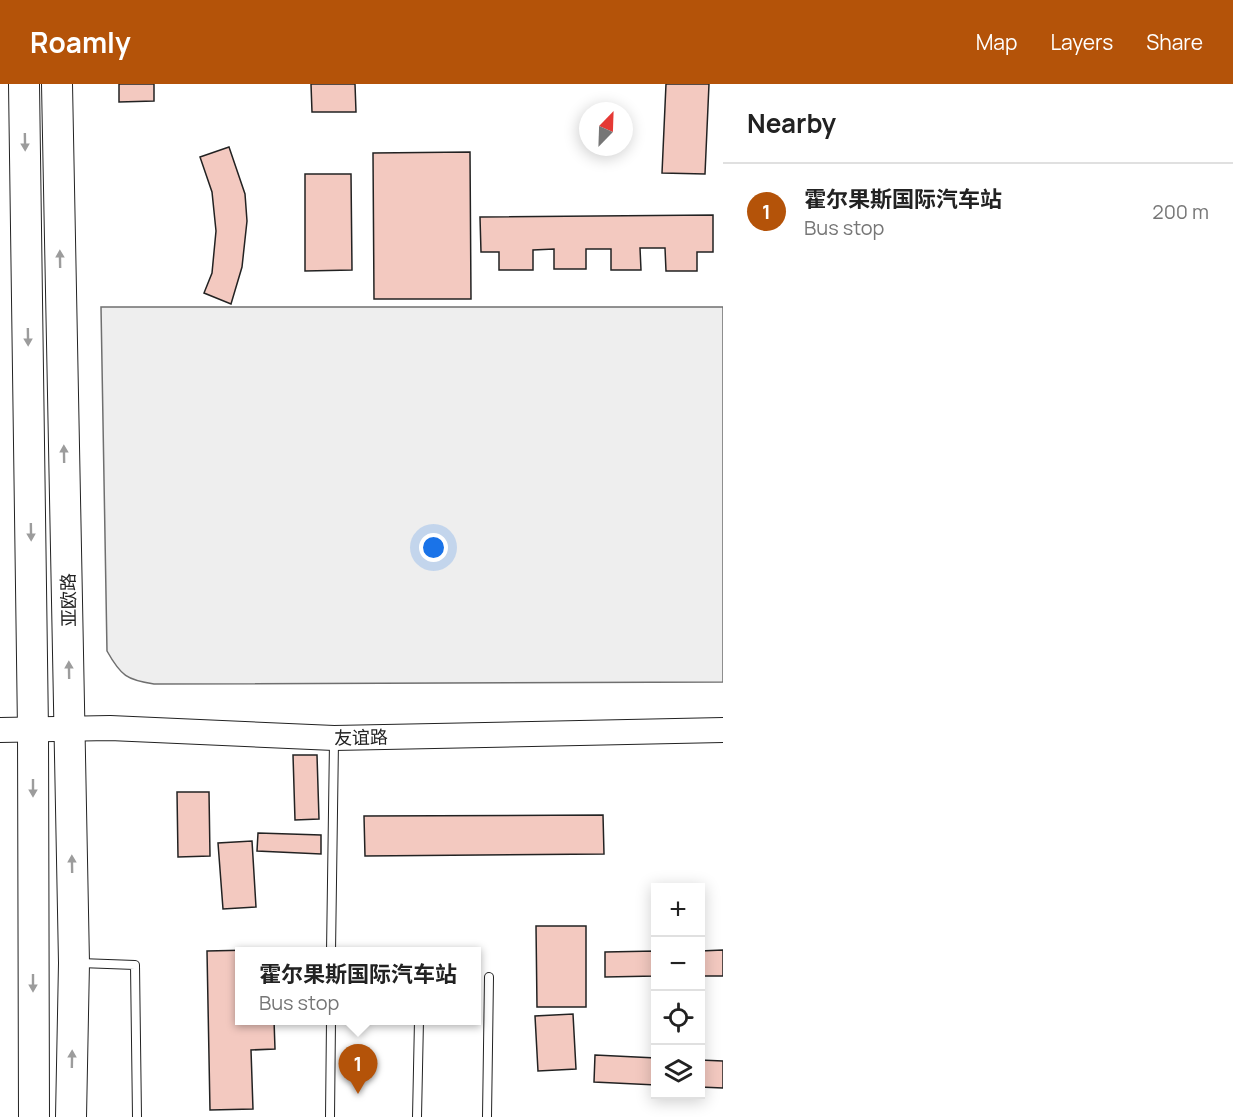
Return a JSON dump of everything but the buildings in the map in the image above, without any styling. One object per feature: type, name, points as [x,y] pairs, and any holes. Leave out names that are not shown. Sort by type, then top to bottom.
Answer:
[{"type":"highway","name":"亚欧路","points":[[24,84],[33,730],[34,1117]]},
{"type":"highway","name":"亚欧路","points":[[57,84],[74,963],[71,1117]]},
{"type":"street","name":"友谊路","points":[[0,730],[110,728],[334,738],[723,730]]},
{"type":"lane","points":[[332,947],[334,738]]},
{"type":"lane","points":[[74,963],[135,965],[137,1117]]},
{"type":"lane","points":[[487,1117],[489,977]]},
{"type":"lane","points":[[330,1117],[331,1025]]},
{"type":"lane","points":[[417,1117],[419,1025]]},
{"type":"shaded area","points":[[101,307],[723,307],[723,682],[154,684],[137,681],[126,675],[116,666],[107,651]]},
{"type":"place","name":"霍尔果斯国际汽车站","points":[[358,1094]]}]
